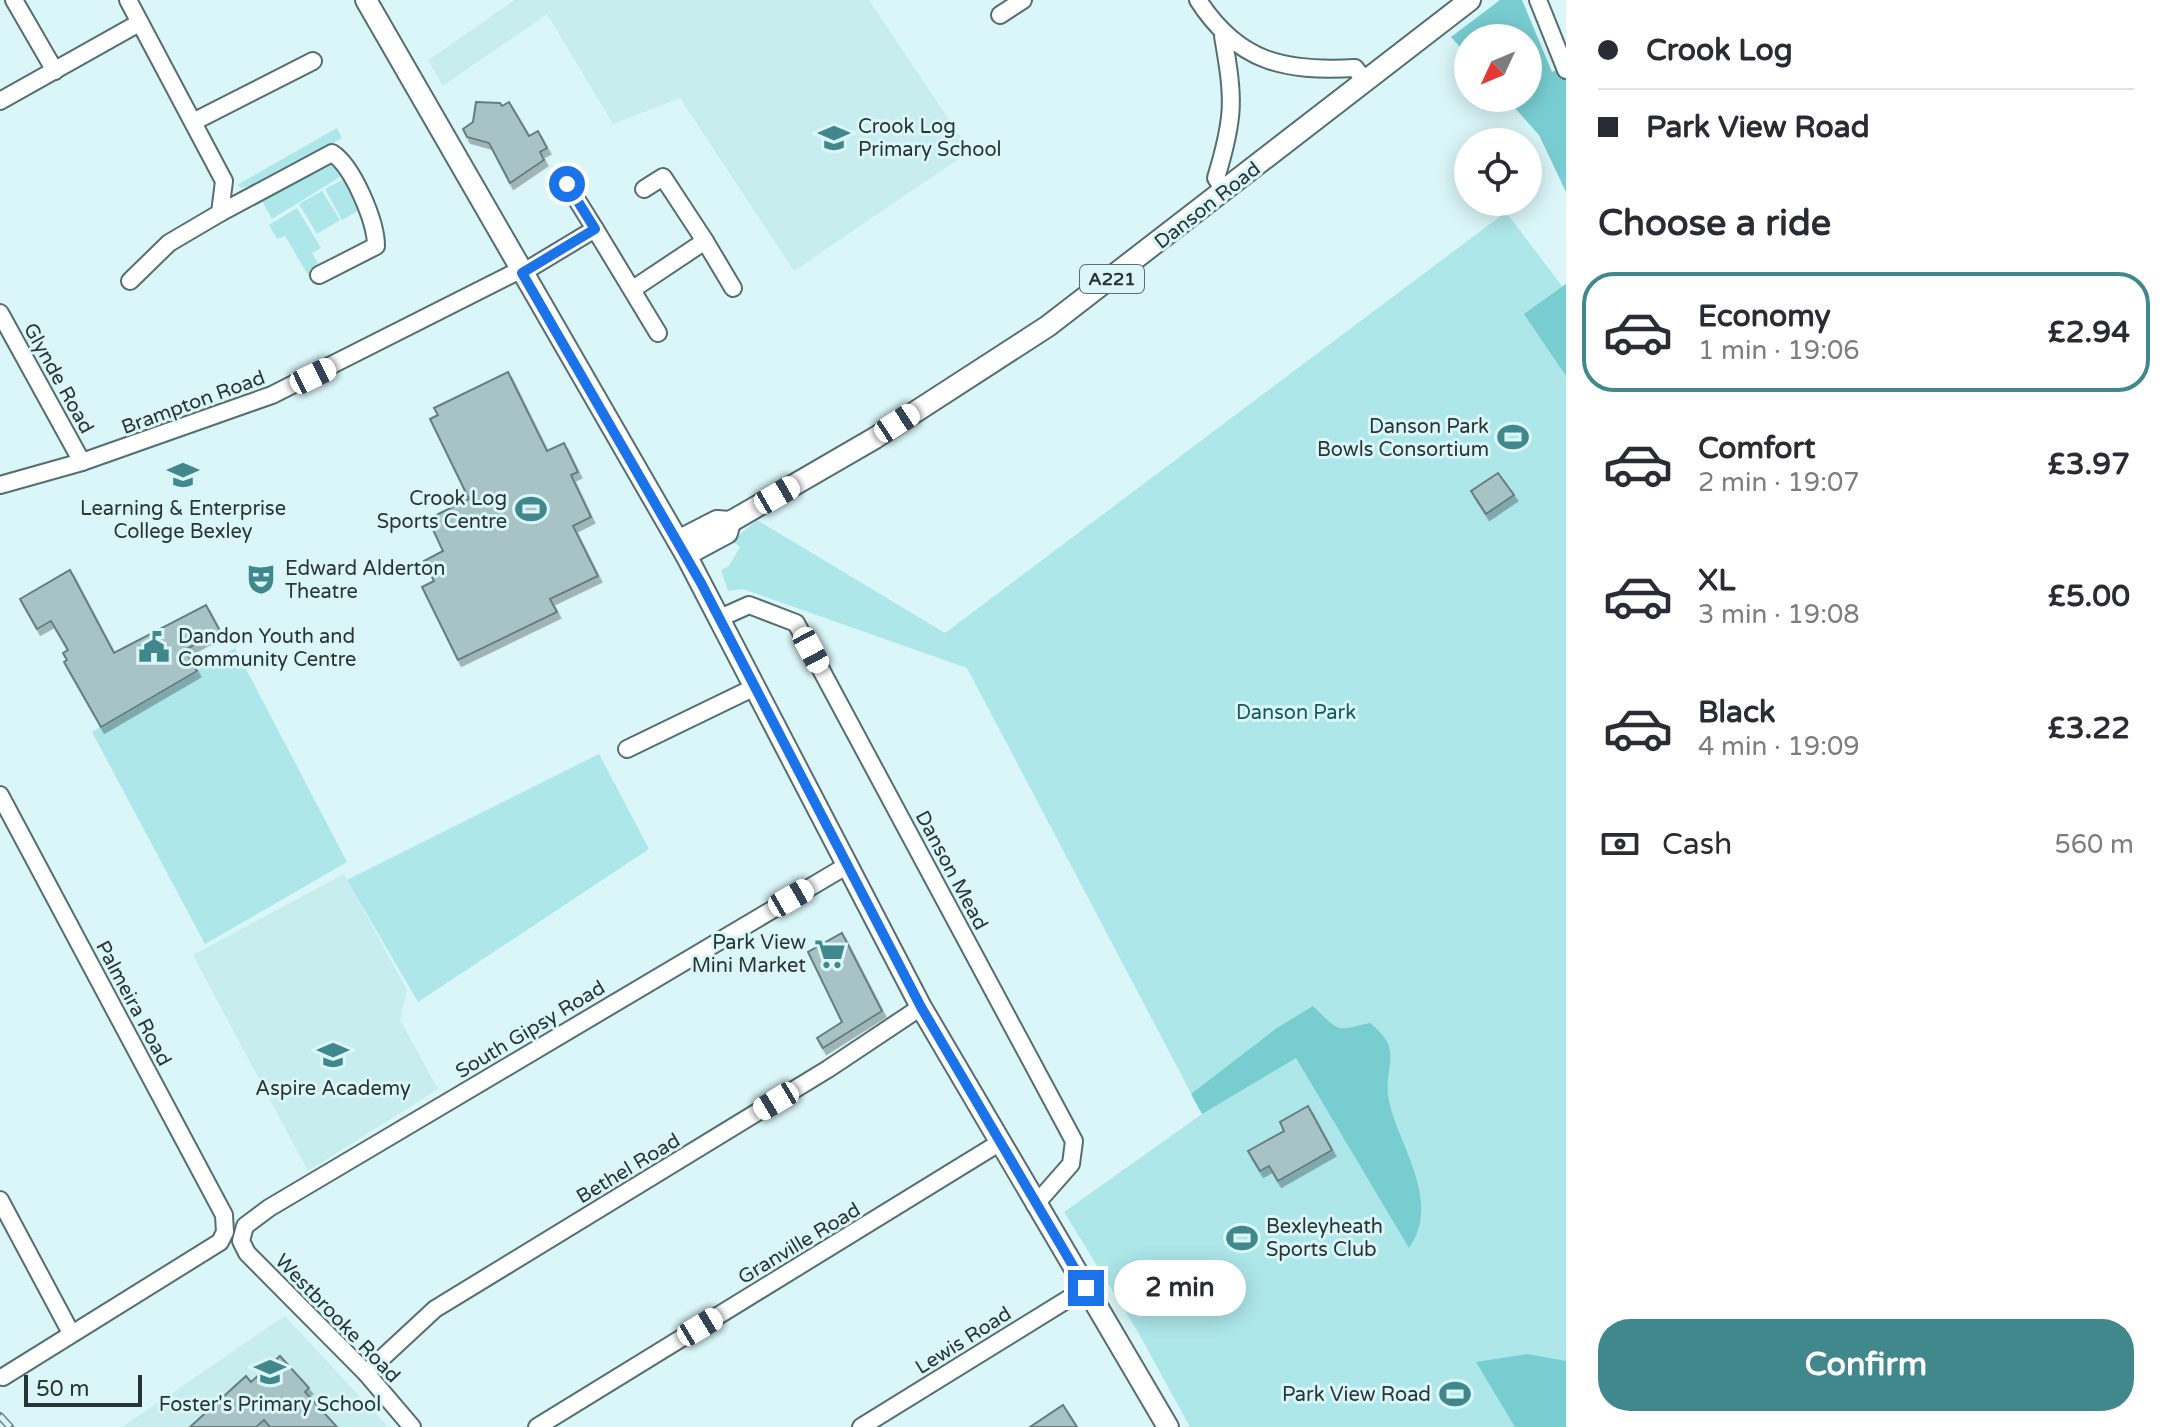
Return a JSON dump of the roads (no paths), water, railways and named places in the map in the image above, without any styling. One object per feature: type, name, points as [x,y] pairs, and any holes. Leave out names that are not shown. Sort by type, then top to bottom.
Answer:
[{"type":"main road","points":[[366,0],[682,548],[921,1007],[1164,1426]]},
{"type":"main road","name":"Danson Road","points":[[682,548],[727,533],[730,522],[875,438],[1048,326],[1470,0]]},
{"type":"street","points":[[14,0],[55,71]]},
{"type":"street","points":[[128,0],[224,181],[220,213]]},
{"type":"street","points":[[1000,15],[1023,0]]},
{"type":"street","points":[[1198,0],[1223,36],[1233,97],[1231,125],[1216,178],[1225,191]]},
{"type":"street","points":[[1538,0],[1566,70]]},
{"type":"street","points":[[0,101],[139,23]]},
{"type":"street","points":[[1223,36],[1273,63],[1296,69],[1355,68],[1366,82]]},
{"type":"street","points":[[193,122],[313,61]]},
{"type":"street","points":[[130,281],[169,243],[332,153],[343,160],[376,228],[376,246],[319,275]]},
{"type":"street","points":[[644,189],[663,177],[733,288]]},
{"type":"street","points":[[567,184],[658,333]]},
{"type":"street","name":"Brampton Road","points":[[0,485],[82,462],[272,395],[521,272],[595,229]]},
{"type":"street","points":[[633,289],[705,241]]},
{"type":"street","name":"Glynde Road","points":[[0,313],[82,462]]},
{"type":"street","name":"Danson Mead","points":[[720,618],[749,605],[796,623],[804,637],[1074,1141],[1071,1164],[1035,1205]]},
{"type":"street","points":[[627,749],[755,687]]},
{"type":"street","name":"Palmeira Road","points":[[0,795],[233,1234]]},
{"type":"street","name":"South Gipsy Road","points":[[3,1377],[233,1234],[269,1208],[846,866]]},
{"type":"street","name":"Bethel Road","points":[[366,1373],[435,1309],[828,1069],[921,1007]]},
{"type":"street","name":"Granville Road","points":[[537,1427],[999,1143]]},
{"type":"street","points":[[0,1200],[71,1333]]},
{"type":"street","name":"Westbrooke Road","points":[[233,1234],[247,1253],[366,1373],[412,1427]]},
{"type":"street","name":"Lewis Road","points":[[861,1427],[1086,1288]]},
{"type":"railway","points":[[0,1416],[10,1427]]},
{"type":"place","name":"Crook Log Primary School","points":[[834,138]]},
{"type":"place","name":"Danson Park Bowls Consortium","points":[[1513,437]]},
{"type":"place","name":"Learning & Enterprise College Bexley","points":[[183,475]]},
{"type":"place","name":"Crook Log Sports Centre","points":[[531,509]]},
{"type":"place","name":"Edward Alderton Theatre","points":[[261,579]]},
{"type":"place","name":"Dandon Youth and Community Centre","points":[[154,647]]},
{"type":"place","name":"Park View Mini Market","points":[[830,954]]},
{"type":"place","name":"Aspire Academy","points":[[333,1055]]},
{"type":"place","name":"Bexleyheath Sports Club","points":[[1242,1238]]},
{"type":"place","name":"Foster's Primary School","points":[[270,1372]]},
{"type":"place","name":"Park View Road","points":[[1455,1394]]},
{"type":"park label","name":"Danson Park","points":[[1296,712]]}]
